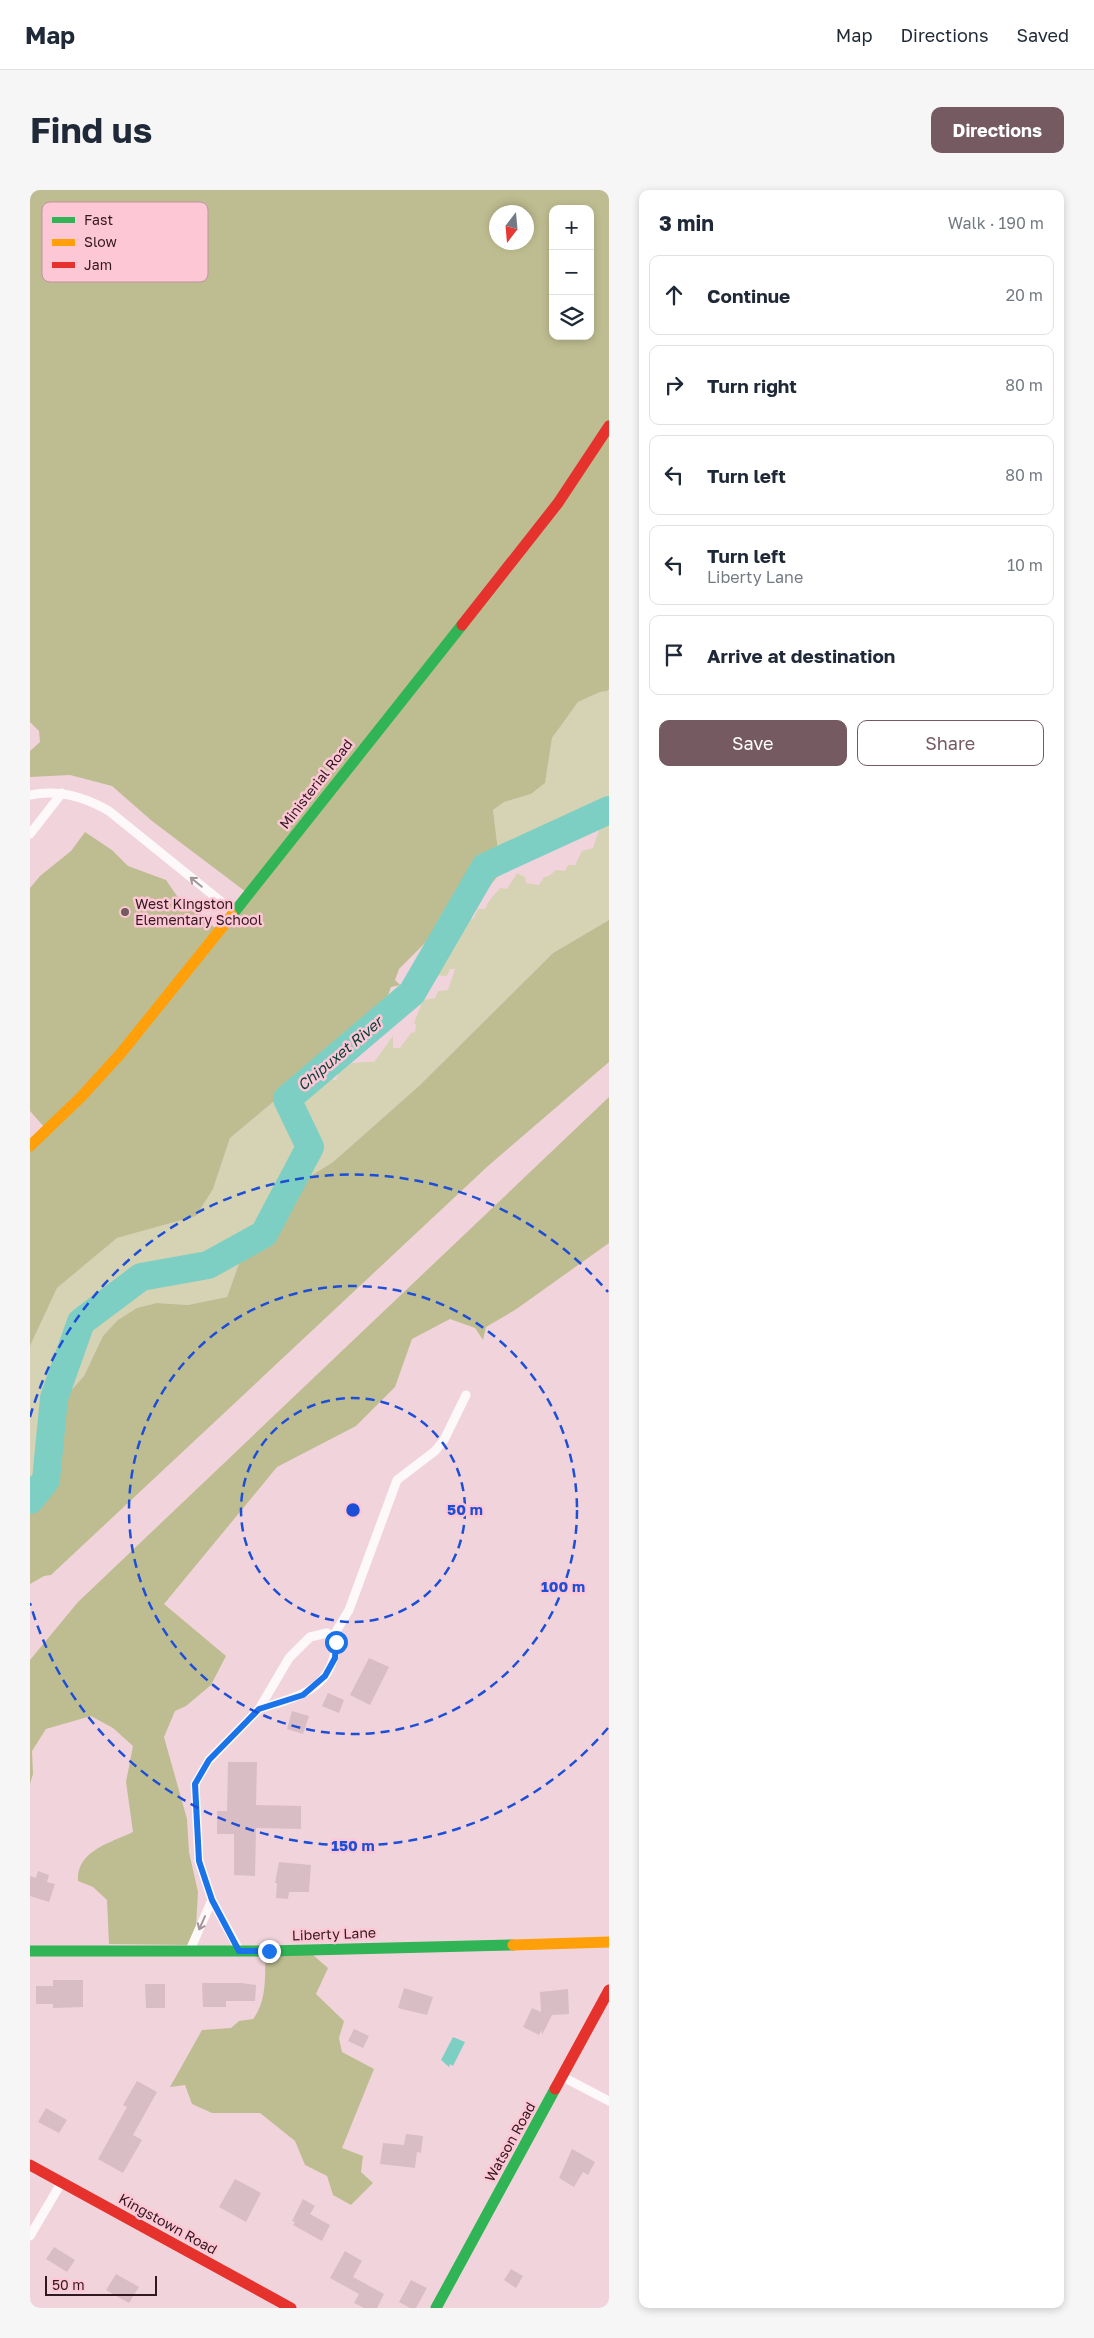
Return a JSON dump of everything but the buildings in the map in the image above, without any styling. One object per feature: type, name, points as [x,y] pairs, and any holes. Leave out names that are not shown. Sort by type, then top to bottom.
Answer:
[{"type":"main road","name":"Ministerial Road","points":[[31,1144],[81,1097],[121,1053],[558,503],[609,426]]},
{"type":"main road","name":"Liberty Lane","points":[[30,1951],[239,1951],[609,1942]]},
{"type":"main road","name":"Watson Road","points":[[436,2308],[609,1990]]},
{"type":"main road","name":"Kingstown Road","points":[[30,2165],[292,2308]]},
{"type":"lane","points":[[30,795],[41,793],[62,794],[94,802],[109,811],[234,912]]},
{"type":"lane","points":[[30,834],[62,794]]},
{"type":"lane","points":[[332,1638],[349,1610],[397,1480],[435,1451],[444,1440],[466,1395]]},
{"type":"lane","points":[[239,1951],[212,1900],[199,1861],[195,1784],[209,1760],[259,1709],[289,1658],[310,1637],[327,1633],[336,1642],[335,1658],[325,1676],[303,1695],[259,1709]]},
{"type":"lane","points":[[190,1950],[212,1900]]},
{"type":"lane","points":[[562,2077],[609,2101]]},
{"type":"lane","points":[[30,2236],[62,2182]]},
{"type":"shaded area","points":[[30,190],[609,190],[609,689],[578,702],[552,738],[545,783],[531,794],[504,802],[493,810],[498,851],[507,865],[487,889],[451,917],[399,969],[395,980],[400,985],[391,987],[380,1009],[357,1025],[351,1032],[344,1033],[338,1043],[322,1052],[308,1067],[302,1078],[288,1083],[279,1097],[230,1138],[213,1189],[196,1216],[117,1238],[57,1288],[30,1346],[30,1148],[45,1128],[30,1111],[30,888],[40,876],[71,851],[85,832],[112,850],[128,866],[166,880],[179,899],[192,905],[218,931],[246,892],[152,821],[112,786],[70,775],[30,777],[30,751],[40,742],[39,731],[30,722]]},
{"type":"shaded area","points":[[609,689],[609,808],[601,807],[540,850],[507,865],[498,851],[493,810],[504,802],[531,794],[545,783],[552,738],[578,702]]},
{"type":"shaded area","points":[[609,820],[609,920],[553,953],[419,1086],[333,1162],[303,1181],[298,1194],[277,1222],[244,1250],[227,1297],[188,1305],[157,1303],[103,1336],[84,1376],[58,1405],[45,1478],[47,1495],[42,1506],[30,1512],[30,1346],[57,1288],[117,1238],[196,1216],[213,1189],[230,1138],[279,1097],[288,1083],[302,1078],[310,1084],[318,1076],[336,1080],[342,1063],[374,1062],[393,1036],[393,1048],[400,1048],[411,1033],[415,1032],[416,1025],[414,1023],[423,1000],[435,998],[438,991],[448,990],[455,969],[450,969],[447,976],[433,975],[444,947],[450,947],[465,923],[474,918],[478,909],[485,909],[500,888],[507,889],[517,873],[525,877],[526,883],[539,885],[544,877],[549,876],[556,870],[565,871],[568,865],[575,865],[582,851],[593,848],[600,827],[606,827]]},
{"type":"shaded area","points":[[609,920],[609,1062],[488,1166],[51,1575],[44,1576],[30,1584],[30,1512],[42,1506],[47,1495],[45,1478],[58,1405],[84,1376],[103,1336],[118,1320],[137,1308],[157,1303],[188,1305],[227,1297],[244,1250],[277,1222],[298,1194],[303,1181],[333,1162],[419,1086],[553,953]]},
{"type":"shaded area","points":[[609,1097],[609,1243],[515,1310],[486,1327],[483,1340],[475,1328],[450,1319],[412,1339],[395,1387],[356,1426],[277,1467],[164,1604],[226,1656],[211,1685],[186,1706],[175,1711],[164,1737],[187,1819],[189,1852],[198,1892],[195,1945],[109,1944],[107,1900],[93,1887],[78,1881],[79,1871],[88,1855],[96,1849],[133,1832],[126,1782],[133,1746],[113,1728],[91,1716],[46,1729],[32,1751],[33,1774],[30,1784],[30,1660],[78,1602]]},
{"type":"shaded area","points":[[265,1947],[305,1948],[328,1968],[316,1994],[344,2021],[339,2038],[342,2052],[374,2069],[342,2148],[363,2156],[361,2172],[373,2183],[351,2205],[333,2195],[327,2176],[305,2165],[295,2141],[260,2113],[212,2113],[192,2104],[185,2085],[170,2087],[202,2030],[231,2028],[239,2021],[253,2019],[258,2011],[263,1994]]},
{"type":"shaded area","points":[[453,2037],[465,2042],[453,2066],[450,2064],[449,2067],[441,2060]]},
{"type":"waterway","name":"Chipuxet River","points":[[30,1500],[46,1480],[54,1398],[81,1322],[141,1277],[208,1265],[264,1234],[310,1147],[287,1099],[412,993],[485,867],[609,810]]},
{"type":"traffic: fast","points":[[232,915],[462,625]]},
{"type":"traffic: fast","points":[[30,1951],[269,1951],[513,1945]]},
{"type":"traffic: fast","points":[[436,2308],[555,2089]]},
{"type":"traffic: slow","points":[[30,1146],[81,1097],[121,1053],[232,915]]},
{"type":"traffic: slow","points":[[513,1945],[609,1942]]},
{"type":"traffic: jam","points":[[462,625],[558,503],[609,426]]},
{"type":"traffic: jam","points":[[555,2089],[609,1990]]},
{"type":"traffic: jam","points":[[30,2165],[291,2308]]},
{"type":"place","name":"West Kingston Elementary School","points":[[125,912]]},
{"type":"route","points":[[269,1951],[239,1951],[212,1900],[199,1861],[195,1784],[209,1760],[259,1709],[303,1695],[325,1676],[335,1658],[336,1642]]}]
